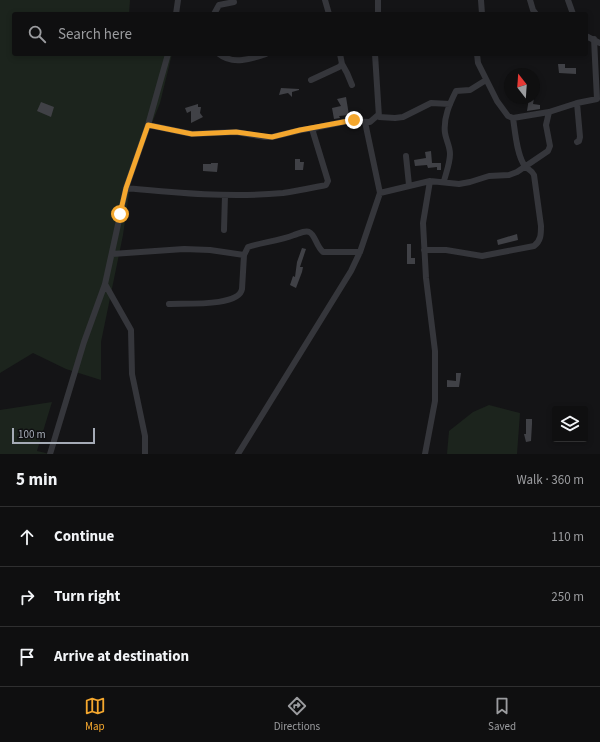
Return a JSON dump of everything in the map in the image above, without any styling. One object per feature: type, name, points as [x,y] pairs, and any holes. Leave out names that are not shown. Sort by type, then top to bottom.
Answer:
[{"type":"street","points":[[176,12],[178,0]]},
{"type":"street","points":[[325,0],[328,12]]},
{"type":"street","points":[[378,0],[378,12]]},
{"type":"street","points":[[481,0],[482,12]]},
{"type":"street","points":[[530,0],[534,12]]},
{"type":"street","points":[[568,0],[571,12]]},
{"type":"street","points":[[215,12],[220,5],[234,2]]},
{"type":"street","points":[[477,56],[478,63],[486,80],[504,111],[508,116],[513,118],[549,112],[577,103],[598,99],[597,41]]},
{"type":"street","points":[[50,454],[84,342],[105,284],[126,188],[148,125],[167,56]]},
{"type":"street","points":[[222,56],[233,60],[248,60],[260,56]]},
{"type":"street","points":[[340,56],[342,64],[352,85]]},
{"type":"street","points":[[375,56],[378,115]]},
{"type":"street","points":[[311,80],[332,71],[342,64]]},
{"type":"street","points":[[444,181],[450,156],[448,142],[445,136],[445,128],[450,104],[456,91],[470,90],[486,80]]},
{"type":"street","points":[[378,115],[379,117],[404,117],[427,103],[450,104]]},
{"type":"street","points":[[577,103],[580,136],[579,141],[577,142]]},
{"type":"street","points":[[380,193],[430,180],[459,184],[484,177],[509,175],[517,172],[548,151],[550,146],[546,125],[549,112]]},
{"type":"street","points":[[148,125],[192,134],[236,132],[272,137],[348,121],[365,122],[372,120],[378,115]]},
{"type":"street","points":[[424,250],[446,250],[482,256],[538,244],[542,235],[535,181],[532,171],[525,166],[518,145],[513,118]]},
{"type":"street","points":[[238,454],[351,270],[360,252],[380,193],[365,122]]},
{"type":"street","points":[[126,188],[225,195],[282,193],[326,185],[328,181],[313,132],[314,128]]},
{"type":"street","points":[[406,156],[409,185]]},
{"type":"street","points":[[425,454],[435,401],[435,351],[426,278],[423,223],[430,180]]},
{"type":"street","points":[[224,230],[225,195]]},
{"type":"street","points":[[169,304],[223,302],[239,296],[242,294],[244,255],[248,247],[306,231],[313,235],[319,248],[323,252],[360,252]]},
{"type":"street","points":[[112,254],[184,249],[210,250],[244,255]]},
{"type":"street","points":[[105,284],[131,330],[132,374],[145,436],[145,454]]},
{"type":"shaded area","points":[[0,0],[130,0],[129,12],[12,12],[12,56],[172,56],[160,103],[132,173],[123,235],[101,342],[101,380],[66,369],[33,353],[0,373]]},
{"type":"shaded area","points":[[52,402],[37,451],[50,454],[0,454],[0,410]]},
{"type":"shaded area","points":[[489,405],[520,413],[517,454],[447,454],[449,431],[473,412]]},
{"type":"building","points":[[558,64],[565,64],[565,68],[576,68],[576,74],[559,73]]},
{"type":"building","points":[[281,88],[299,90],[292,92],[292,97],[288,93],[279,95]]},
{"type":"building","points":[[346,97],[349,115],[339,116],[340,118],[334,119],[332,108],[341,106],[337,99]]},
{"type":"building","points":[[41,102],[54,107],[51,117],[37,111]]},
{"type":"building","points":[[198,104],[198,107],[201,107],[200,113],[203,117],[191,123],[191,111],[187,113],[185,108]]},
{"type":"building","points":[[528,104],[540,105],[540,109],[527,111]]},
{"type":"building","points":[[431,151],[432,163],[441,163],[441,170],[437,170],[437,167],[428,168],[427,165],[415,166],[414,160],[426,158],[425,152]]},
{"type":"building","points":[[295,159],[300,159],[300,162],[304,162],[303,170],[295,170]]},
{"type":"building","points":[[218,163],[217,172],[203,171],[203,164]]},
{"type":"building","points":[[517,234],[518,240],[498,245],[497,240]]},
{"type":"building","points":[[407,244],[411,244],[411,258],[415,258],[415,264],[407,264]]},
{"type":"building","points":[[302,248],[306,249],[300,267],[303,267],[302,272],[296,288],[290,285],[293,276],[295,277],[297,262]]},
{"type":"building","points":[[456,373],[461,373],[459,387],[447,387],[447,380],[456,381]]},
{"type":"building","points":[[526,419],[532,419],[532,424],[531,441],[526,442],[524,434],[526,434]]},
{"type":"route","points":[[120,214],[126,188],[148,125],[192,134],[236,132],[272,137],[354,120]]}]
